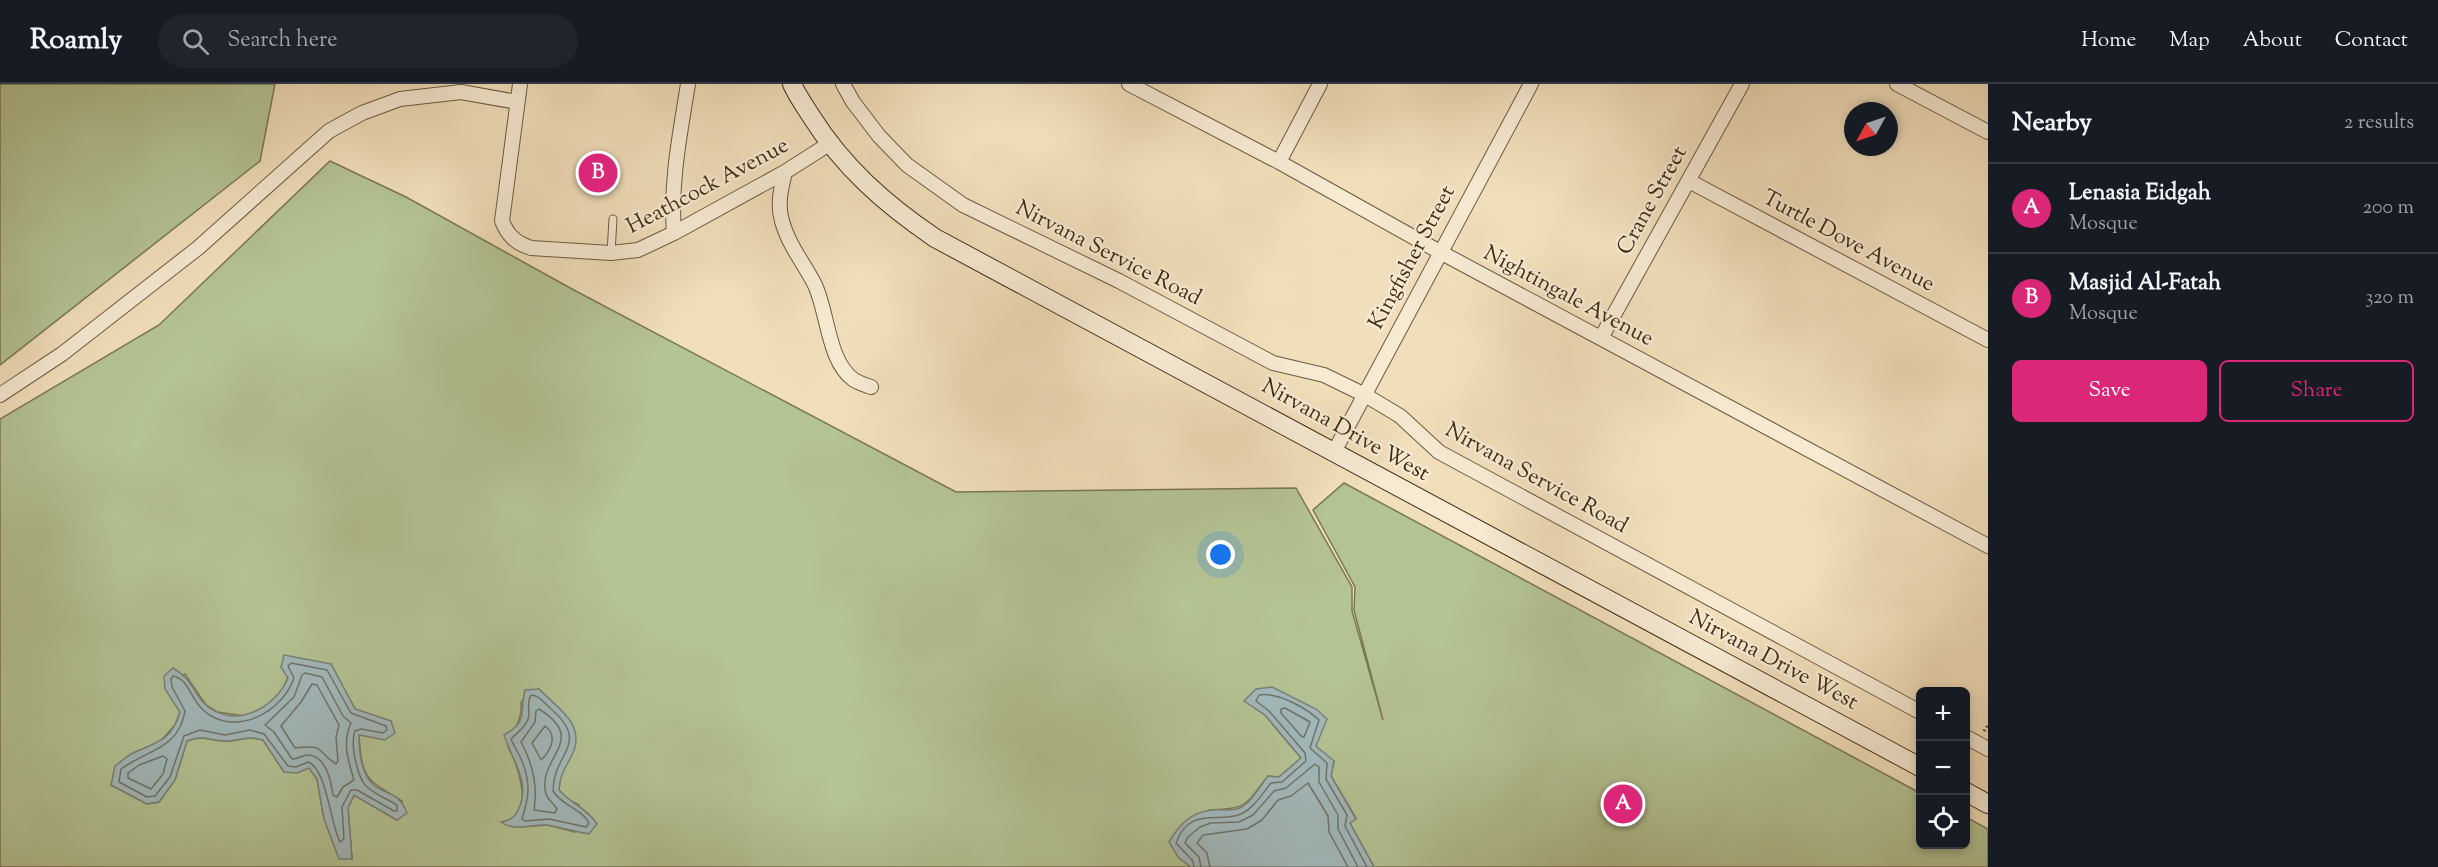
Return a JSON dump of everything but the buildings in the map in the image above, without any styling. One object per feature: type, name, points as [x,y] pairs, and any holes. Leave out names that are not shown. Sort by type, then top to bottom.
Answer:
[{"type":"main road","name":"Nirvana Drive West","points":[[792,84],[829,144],[856,175],[884,201],[935,238],[1916,765]]},
{"type":"main road","points":[[1970,795],[1988,804]]},
{"type":"street","name":"Heathcock Avenue","points":[[520,84],[502,221],[505,229],[519,244],[531,248],[611,253],[638,250],[674,233],[785,172],[829,144]]},
{"type":"street","points":[[674,233],[671,203],[688,84]]},
{"type":"street","name":"Nirvana Service Road","points":[[843,84],[853,102],[879,136],[907,165],[963,205],[1119,281],[1274,363],[1324,375],[1365,395],[1400,416],[1439,452],[1916,710]]},
{"type":"street","name":"Nightingale Avenue","points":[[1129,84],[1279,162],[1440,252],[1988,546]]},
{"type":"street","points":[[1279,162],[1320,84]]},
{"type":"street","name":"Kingfisher Street","points":[[1334,452],[1531,84]]},
{"type":"street","name":"Crane Street","points":[[1601,338],[1742,84]]},
{"type":"street","points":[[1897,84],[1988,132]]},
{"type":"street","points":[[0,395],[62,354],[198,248],[329,131],[362,113],[400,99],[461,92],[517,102]]},
{"type":"street","points":[[785,172],[778,199],[782,222],[797,256],[815,284],[833,347],[843,366],[853,379],[871,387]]},
{"type":"street","name":"Turtle Dove Avenue","points":[[1689,181],[1988,340]]},
{"type":"street","points":[[1970,740],[1988,749]]},
{"type":"lane","points":[[611,253],[614,219]]},
{"type":"green space","points":[[0,84],[275,84],[260,161],[0,365]]},
{"type":"green space","points":[[330,161],[406,197],[572,289],[956,492],[1296,488],[1352,587],[1352,611],[1383,720],[1354,610],[1355,587],[1313,510],[1344,483],[1916,791],[1916,849],[1970,849],[1970,819],[1988,829],[1988,867],[1374,867],[1350,823],[1356,818],[1331,776],[1334,761],[1245,701],[1265,715],[1301,758],[1279,777],[1268,776],[1245,804],[1232,808],[1209,810],[1178,857],[1191,867],[0,867],[0,419],[159,325]],"holes":[[[331,664],[355,709],[391,721],[359,735],[360,750],[368,776],[380,788],[402,801],[397,820],[354,795],[348,808],[352,858],[324,819],[317,779],[309,768],[284,772],[263,740],[248,738],[219,741],[203,738],[187,741],[175,780],[159,802],[147,804],[111,785],[133,753],[158,744],[175,725],[180,712],[166,689],[185,674],[206,705],[217,712],[244,716],[266,707],[283,689],[288,677]],[[539,689],[548,698],[573,752],[560,777],[559,790],[567,799],[579,805],[575,832],[548,825],[520,827],[502,822],[513,819],[522,801],[520,777],[508,747],[519,719],[521,702]]]},
{"type":"water","points":[[284,655],[331,664],[355,709],[391,721],[395,733],[385,740],[359,735],[359,747],[364,770],[369,780],[373,785],[399,800],[407,813],[397,820],[354,795],[348,808],[352,859],[339,859],[324,819],[317,779],[309,768],[297,773],[284,772],[263,740],[248,738],[219,741],[203,738],[187,741],[175,780],[159,802],[147,804],[111,785],[115,766],[132,753],[164,738],[177,721],[180,712],[165,689],[164,676],[173,668],[185,677],[207,706],[218,713],[230,716],[242,715],[265,706],[282,689],[288,678],[281,667]]},
{"type":"water","points":[[1272,687],[1316,709],[1327,719],[1316,746],[1334,761],[1331,776],[1356,819],[1350,823],[1374,867],[1191,867],[1178,857],[1169,842],[1181,825],[1198,813],[1233,810],[1246,804],[1268,776],[1279,777],[1301,758],[1265,715],[1244,701],[1256,689]]},
{"type":"water","points":[[539,689],[568,718],[576,734],[576,744],[562,776],[559,790],[589,814],[597,824],[589,834],[547,825],[512,827],[501,822],[510,819],[516,813],[523,789],[519,770],[504,735],[520,721],[525,690]]},
{"type":"place","name":"Masjid Al-Fatah","points":[[598,173]]},
{"type":"place","name":"Lenasia Eidgah","points":[[1623,804]]}]
